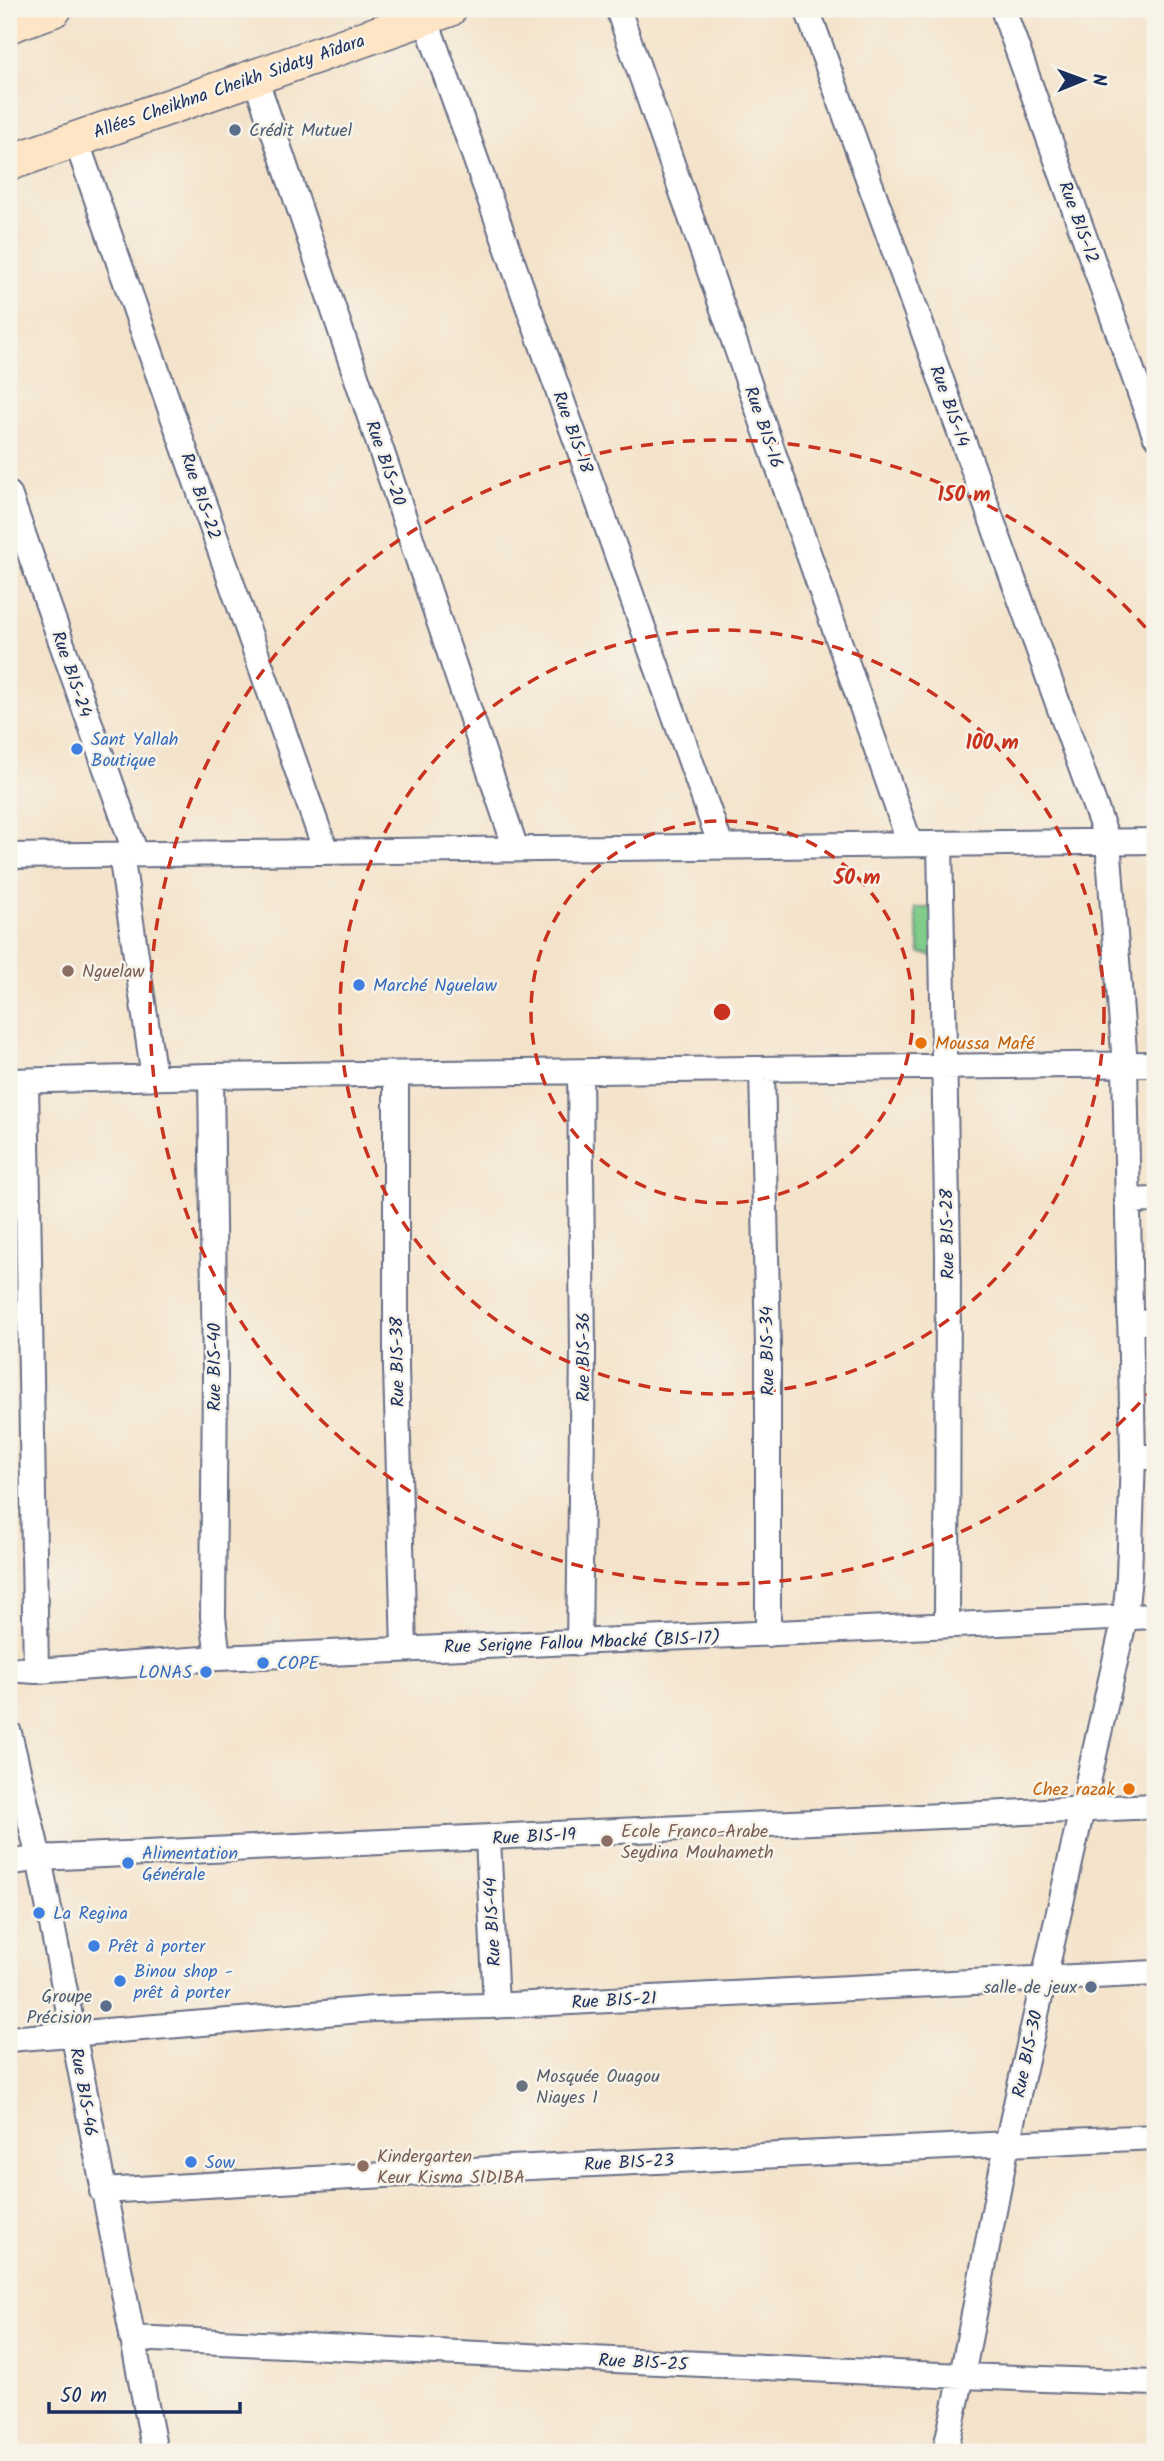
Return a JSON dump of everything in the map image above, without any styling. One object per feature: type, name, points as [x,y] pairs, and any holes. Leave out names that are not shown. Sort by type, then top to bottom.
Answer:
[{"type":"main road","name":"Allées Cheikhna Cheikh Sidaty Aîdara","points":[[9,163],[432,12]]},
{"type":"street","name":"Rue BIS-16","points":[[618,9],[911,844]]},
{"type":"street","name":"Rue BIS-14","points":[[807,9],[1108,842],[1125,1065],[1127,1201]]},
{"type":"street","name":"Rue BIS-12","points":[[1003,9],[1155,435]]},
{"type":"street","name":"Rue BIS-18","points":[[432,12],[721,846]]},
{"type":"street","name":"Rue BIS-20","points":[[255,77],[516,849]]},
{"type":"street","name":"Rue BIS-22","points":[[76,140],[326,852]]},
{"type":"street","name":"Rue BIS-24","points":[[9,494],[128,854],[154,1077]]},
{"type":"street","points":[[9,856],[1155,841]]},
{"type":"street","name":"Rue BIS-28","points":[[940,844],[948,1256],[947,1624]]},
{"type":"street","points":[[36,1671],[17,1081],[211,1076],[1155,1064]]},
{"type":"street","name":"Rue BIS-34","points":[[761,1069],[768,1346],[768,1634]]},
{"type":"street","name":"Rue BIS-36","points":[[579,1643],[583,1353],[580,1072]]},
{"type":"street","name":"Rue BIS-38","points":[[396,1074],[396,1368],[404,1649]]},
{"type":"street","name":"Rue BIS-40","points":[[211,1076],[215,1372],[213,1617],[218,1658]]},
{"type":"street","points":[[1127,1201],[1155,1200]]},
{"type":"street","name":"Rue BIS-30","points":[[945,2452],[1007,2144],[1125,1617],[1144,1457],[1130,1322],[1127,1201]]},
{"type":"street","points":[[1130,1322],[1155,1322]]},
{"type":"street","name":"Rue Serigne Fallou Mbacké (BIS-17)","points":[[9,1669],[36,1671],[218,1658],[1155,1616]]},
{"type":"street","name":"Rue BIS-46","points":[[9,1733],[39,1858],[155,2452]]},
{"type":"street","name":"Rue BIS-19","points":[[9,1863],[39,1858],[1155,1806]]},
{"type":"street","name":"Rue BIS-44","points":[[488,1838],[496,2006]]},
{"type":"street","name":"Rue BIS-21","points":[[9,2039],[373,2009],[496,2006],[1155,1973]]},
{"type":"street","name":"Rue BIS-23","points":[[102,2191],[1155,2137]]},
{"type":"street","name":"Rue BIS-25","points":[[132,2338],[1155,2383]]},
{"type":"green space","points":[[915,908],[934,908],[935,956],[920,953]]},
{"type":"place","name":"Crédit Mutuel","points":[[235,130]]},
{"type":"place","name":"Sant Yallah Boutique","points":[[77,749]]},
{"type":"place","name":"Nguelaw","points":[[68,971]]},
{"type":"place","name":"Marché Nguelaw","points":[[359,985]]},
{"type":"place","name":"Moussa Mafé","points":[[921,1043]]},
{"type":"place","name":"COPE","points":[[263,1663]]},
{"type":"place","name":"LONAS","points":[[206,1672]]},
{"type":"place","name":"Chez razak","points":[[1129,1789]]},
{"type":"place","name":"Ecole Franco-Arabe Seydina Mouhameth","points":[[607,1841]]},
{"type":"place","name":"Alimentation Générale","points":[[128,1863]]},
{"type":"place","name":"La Regina","points":[[39,1913]]},
{"type":"place","name":"Prêt à porter","points":[[94,1946]]},
{"type":"place","name":"Binou shop - prêt à porter","points":[[120,1981]]},
{"type":"place","name":"salle de jeux","points":[[1091,1987]]},
{"type":"place","name":"Groupe Précision","points":[[106,2006]]},
{"type":"place","name":"Mosquée Ouagou Niayes 1","points":[[522,2086]]},
{"type":"place","name":"Sow","points":[[191,2162]]},
{"type":"place","name":"Kindergarten Keur Kisma SIDIBA","points":[[363,2166]]}]
